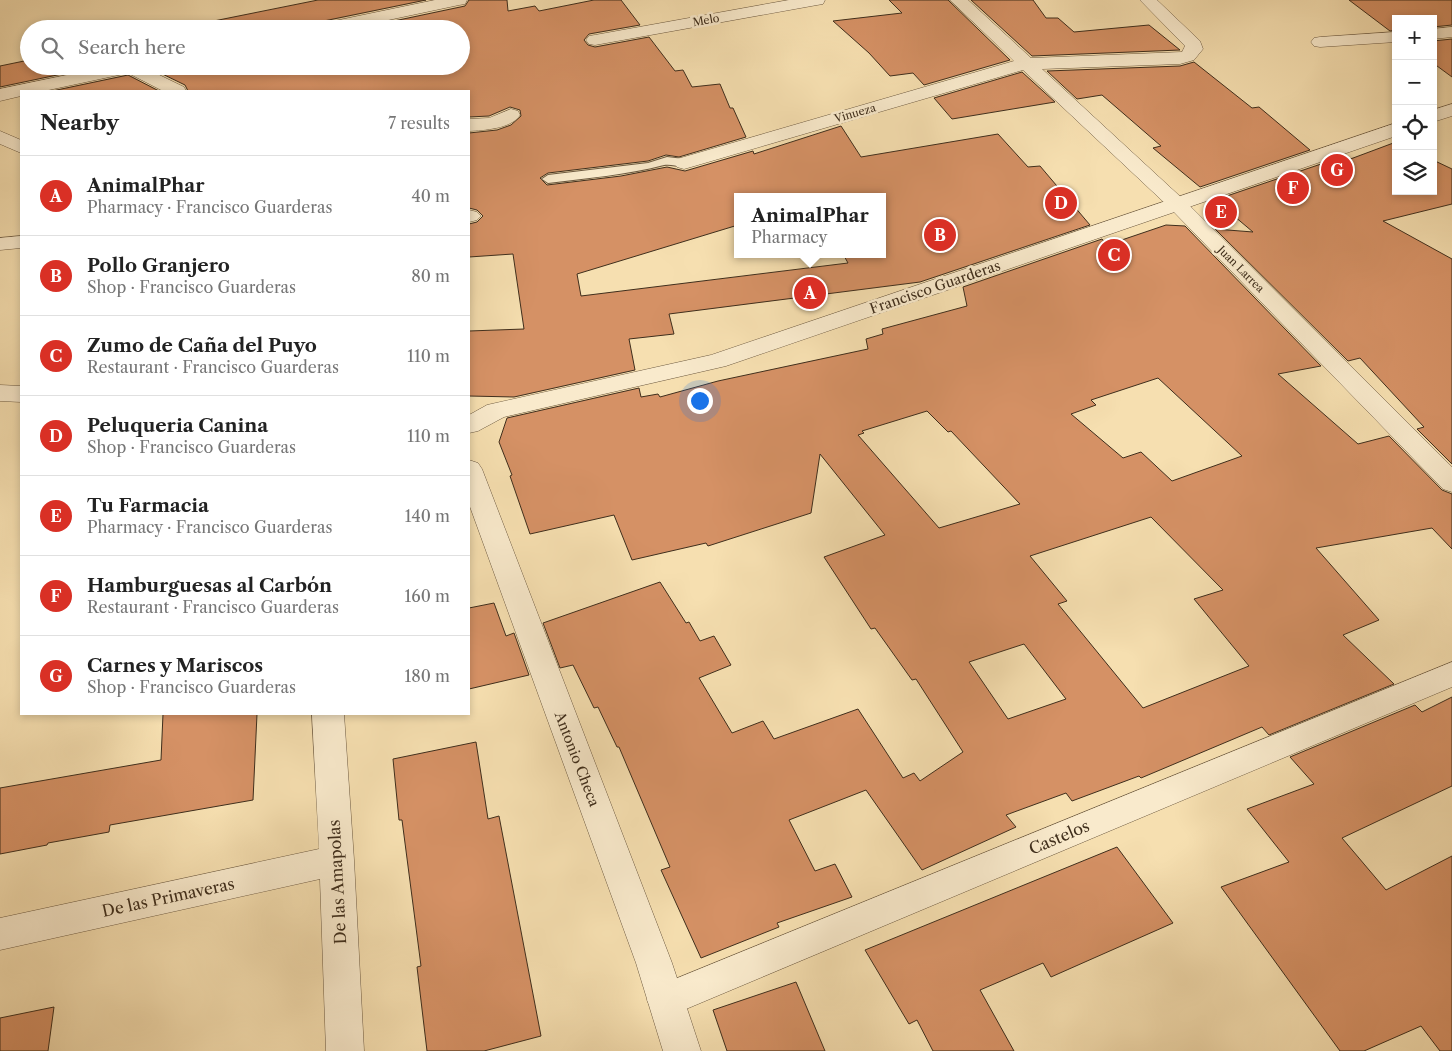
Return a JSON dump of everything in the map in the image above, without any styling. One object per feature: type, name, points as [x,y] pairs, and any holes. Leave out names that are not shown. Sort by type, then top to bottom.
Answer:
[{"type":"street","points":[[363,20],[459,0]]},
{"type":"street","name":"Melo","points":[[595,40],[817,0]]},
{"type":"street","name":"Juan Larrea","points":[[958,0],[1177,204],[1451,482]]},
{"type":"street","name":"Vinueza","points":[[684,163],[1026,64],[1180,59],[1188,56],[1194,49],[1194,45],[1148,0]]},
{"type":"street","points":[[1437,34],[1452,32]]},
{"type":"street","points":[[1320,42],[1392,37]]},
{"type":"street","points":[[24,90],[96,75]]},
{"type":"street","points":[[148,75],[175,90]]},
{"type":"street","points":[[0,95],[20,91]]},
{"type":"street","points":[[1437,115],[1452,110]]},
{"type":"street","points":[[470,125],[492,124],[511,115]]},
{"type":"street","name":"Francisco Guarderas","points":[[470,424],[496,411],[717,361],[1392,130]]},
{"type":"street","points":[[0,137],[20,147]]},
{"type":"street","points":[[0,244],[20,242]]},
{"type":"street","points":[[0,394],[20,394]]},
{"type":"street","name":"Antonio Checa","points":[[470,472],[654,963],[682,1051]]},
{"type":"street","name":"Castelos","points":[[666,1000],[1452,674]]},
{"type":"street","name":"De las Amapolas","points":[[328,715],[337,860],[345,1051]]},
{"type":"street","name":"De las Primaveras","points":[[0,934],[337,860]]},
{"type":"lane","points":[[548,179],[649,166],[667,161],[684,163]]},
{"type":"building","points":[[318,0],[426,0],[329,20],[219,20]]},
{"type":"building","points":[[469,0],[507,0],[508,11],[535,6],[539,11],[594,0],[621,0],[640,25],[589,34],[584,40],[588,45],[595,47],[649,37],[675,71],[683,70],[692,87],[720,84],[730,108],[733,108],[746,137],[679,157],[666,155],[648,161],[548,173],[540,178],[547,185],[621,176],[667,167],[685,171],[753,151],[754,154],[841,126],[861,157],[998,134],[1028,167],[1040,166],[1090,225],[920,282],[669,314],[674,334],[629,339],[635,370],[514,397],[470,396],[470,331],[524,329],[513,254],[470,257],[470,224],[477,222],[483,216],[477,210],[470,208],[470,133],[497,130],[511,125],[521,116],[520,110],[510,107],[489,116],[470,117],[470,90],[188,90],[185,85],[164,75],[470,75],[470,20],[399,20],[465,6]]},
{"type":"building","points":[[889,0],[948,0],[1010,60],[924,85],[913,73],[890,76],[869,53],[833,21],[902,13]]},
{"type":"building","points":[[971,0],[1033,0],[1046,18],[1058,18],[1074,32],[1149,25],[1180,50],[1032,56]]},
{"type":"building","points":[[1349,0],[1452,0],[1452,25],[1437,27],[1437,15],[1392,15],[1392,31]]},
{"type":"building","points":[[1452,39],[1452,77],[1437,66],[1437,41]]},
{"type":"building","points":[[20,62],[20,75],[57,75],[0,87],[0,66]]},
{"type":"building","points":[[1194,62],[1252,108],[1259,107],[1310,150],[1200,187],[1153,148],[1161,146],[1102,95],[1077,99],[1047,71],[1180,66]]},
{"type":"building","points":[[1022,72],[1055,102],[952,119],[934,98]]},
{"type":"building","points":[[128,75],[157,90],[57,90]]},
{"type":"building","points":[[1392,143],[1392,195],[1437,195],[1437,162],[1452,169],[1452,204],[1383,221],[1452,259],[1452,464],[1417,429],[1424,427],[1360,358],[1348,361],[1215,229],[1253,232],[1215,200],[1324,163],[1329,167]]},
{"type":"building","points":[[1166,225],[1185,226],[1321,366],[1278,374],[1358,444],[1389,436],[1442,490],[1452,494],[1452,549],[1432,528],[1316,548],[1379,620],[1343,635],[1394,684],[1269,735],[1262,727],[1141,778],[1139,776],[1072,801],[1066,793],[1006,815],[1016,827],[922,870],[866,790],[789,820],[815,871],[835,864],[852,897],[777,923],[779,927],[701,958],[661,870],[670,867],[619,747],[617,747],[598,707],[594,708],[573,665],[560,668],[543,623],[660,582],[686,623],[689,622],[700,641],[714,636],[731,665],[699,678],[732,733],[763,721],[774,739],[858,709],[903,778],[914,773],[920,781],[963,752],[916,679],[912,680],[875,628],[871,629],[824,557],[885,535],[820,454],[811,513],[708,546],[706,543],[632,560],[614,515],[530,534],[510,476],[512,475],[499,442],[507,418],[639,388],[641,397],[658,394],[660,397],[718,381],[868,349],[866,339],[883,334],[882,329],[967,306],[963,287],[1102,239],[1107,245]],"holes":[[[1158,378],[1242,456],[1172,481],[1141,452],[1123,458],[1071,414],[1096,405],[1091,400]],[[927,411],[948,432],[951,431],[1020,504],[939,528],[858,435],[864,433],[862,431]],[[1151,517],[1223,590],[1194,599],[1249,666],[1143,708],[1058,604],[1067,601],[1030,556]],[[1024,644],[1066,699],[1008,719],[969,662]]]},
{"type":"building","points":[[494,603],[506,636],[514,633],[529,675],[470,689],[470,608]]},
{"type":"building","points":[[1452,697],[1452,786],[1342,838],[1386,890],[1452,856],[1452,1051],[1440,1051],[1421,1026],[1364,1051],[1340,1051],[1221,887],[1289,862],[1247,809],[1314,784],[1290,757],[1415,705],[1422,712]]},
{"type":"building","points":[[163,715],[257,715],[253,800],[110,825],[109,832],[0,854],[0,788],[161,760]]},
{"type":"building","points":[[476,742],[488,819],[499,816],[541,1036],[484,1051],[427,1051],[417,967],[421,966],[402,820],[399,820],[393,759]]},
{"type":"building","points":[[1117,847],[1173,923],[1051,977],[1043,963],[980,990],[1014,1051],[933,1051],[917,1020],[909,1024],[865,950]]},
{"type":"building","points":[[796,982],[825,1051],[727,1051],[713,1010]]},
{"type":"building","points":[[54,1007],[48,1051],[0,1051],[0,1018]]},
{"type":"place","name":"Carnes y Mariscos","points":[[1337,170]]},
{"type":"place","name":"Hamburguesas al Carbón","points":[[1293,188]]},
{"type":"place","name":"Peluqueria Canina","points":[[1061,203]]},
{"type":"place","name":"Tu Farmacia","points":[[1221,212]]},
{"type":"place","name":"Pollo Granjero","points":[[940,235]]},
{"type":"place","name":"Zumo de Caña del Puyo","points":[[1114,255]]},
{"type":"place","name":"AnimalPhar","points":[[810,293]]}]
